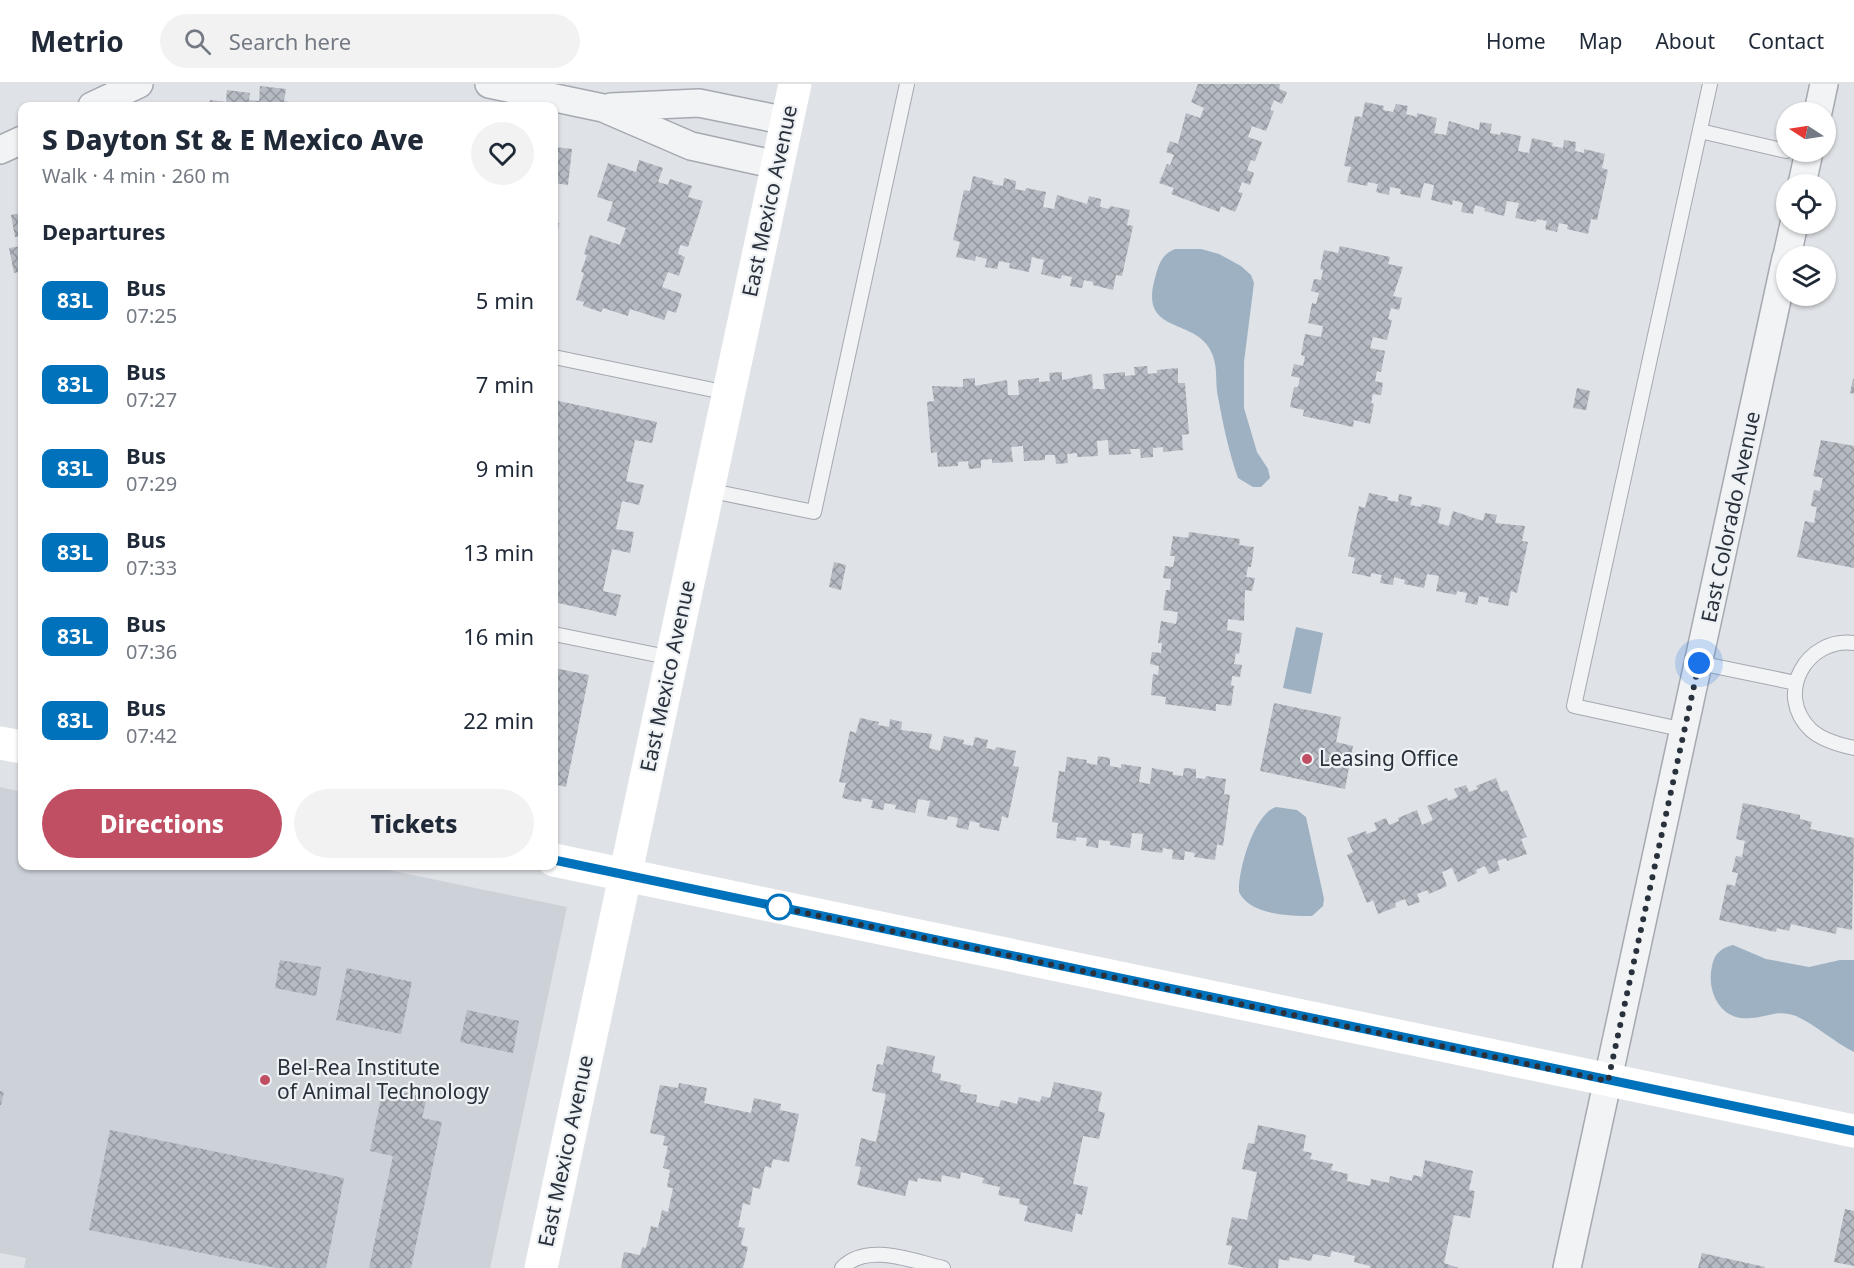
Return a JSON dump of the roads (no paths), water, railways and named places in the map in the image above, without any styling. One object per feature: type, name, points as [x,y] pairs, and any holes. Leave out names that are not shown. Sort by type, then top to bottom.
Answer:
[{"type":"street","points":[[489,84],[603,108],[691,146],[777,165]]},
{"type":"street","name":"East Mexico Avenue","points":[[540,1268],[795,84]]},
{"type":"street","points":[[1820,102],[1824,84]]},
{"type":"street","points":[[100,102],[131,86]]},
{"type":"street","points":[[603,108],[699,103],[787,121]]},
{"type":"street","points":[[0,150],[18,142]]},
{"type":"street","name":"East Colorado Avenue","points":[[1568,1268],[1776,306]]},
{"type":"street","points":[[0,743],[18,746]]},
{"type":"street","points":[[558,861],[1854,1131]]},
{"type":"lane","points":[[707,490],[814,512],[907,84]]},
{"type":"lane","points":[[1684,730],[1574,706],[1710,84]]},
{"type":"lane","points":[[1700,131],[1776,147]]},
{"type":"lane","points":[[558,358],[728,393]]},
{"type":"lane","points":[[558,635],[672,658]]},
{"type":"lane","points":[[1854,643],[1840,642],[1813,654],[1804,664],[1796,682],[1797,705],[1808,726],[1824,738],[1854,748]]},
{"type":"lane","points":[[1699,663],[1796,682]]},
{"type":"lane","points":[[842,1268],[850,1260],[872,1255],[943,1268]]},
{"type":"water","points":[[1175,249],[1201,249],[1219,254],[1241,266],[1251,275],[1254,283],[1244,362],[1244,408],[1257,452],[1268,469],[1270,478],[1261,487],[1253,487],[1238,478],[1222,418],[1215,361],[1206,343],[1196,335],[1162,318],[1155,310],[1152,297],[1158,268],[1161,260]]},
{"type":"water","points":[[1296,627],[1323,633],[1311,694],[1283,688]]},
{"type":"water","points":[[1276,807],[1297,810],[1306,817],[1324,899],[1323,906],[1312,916],[1271,913],[1261,910],[1244,900],[1239,892],[1244,857],[1254,831],[1268,812]]},
{"type":"water","points":[[1733,945],[1766,959],[1809,967],[1840,960],[1854,960],[1854,1052],[1811,1024],[1790,1014],[1779,1013],[1740,1018],[1724,1010],[1718,1003],[1711,986],[1712,966],[1719,952]]},
{"type":"place","name":"Leasing Office","points":[[1307,759]]},
{"type":"place","name":"Bel-Rea Institute of Animal Technology","points":[[265,1080]]}]
